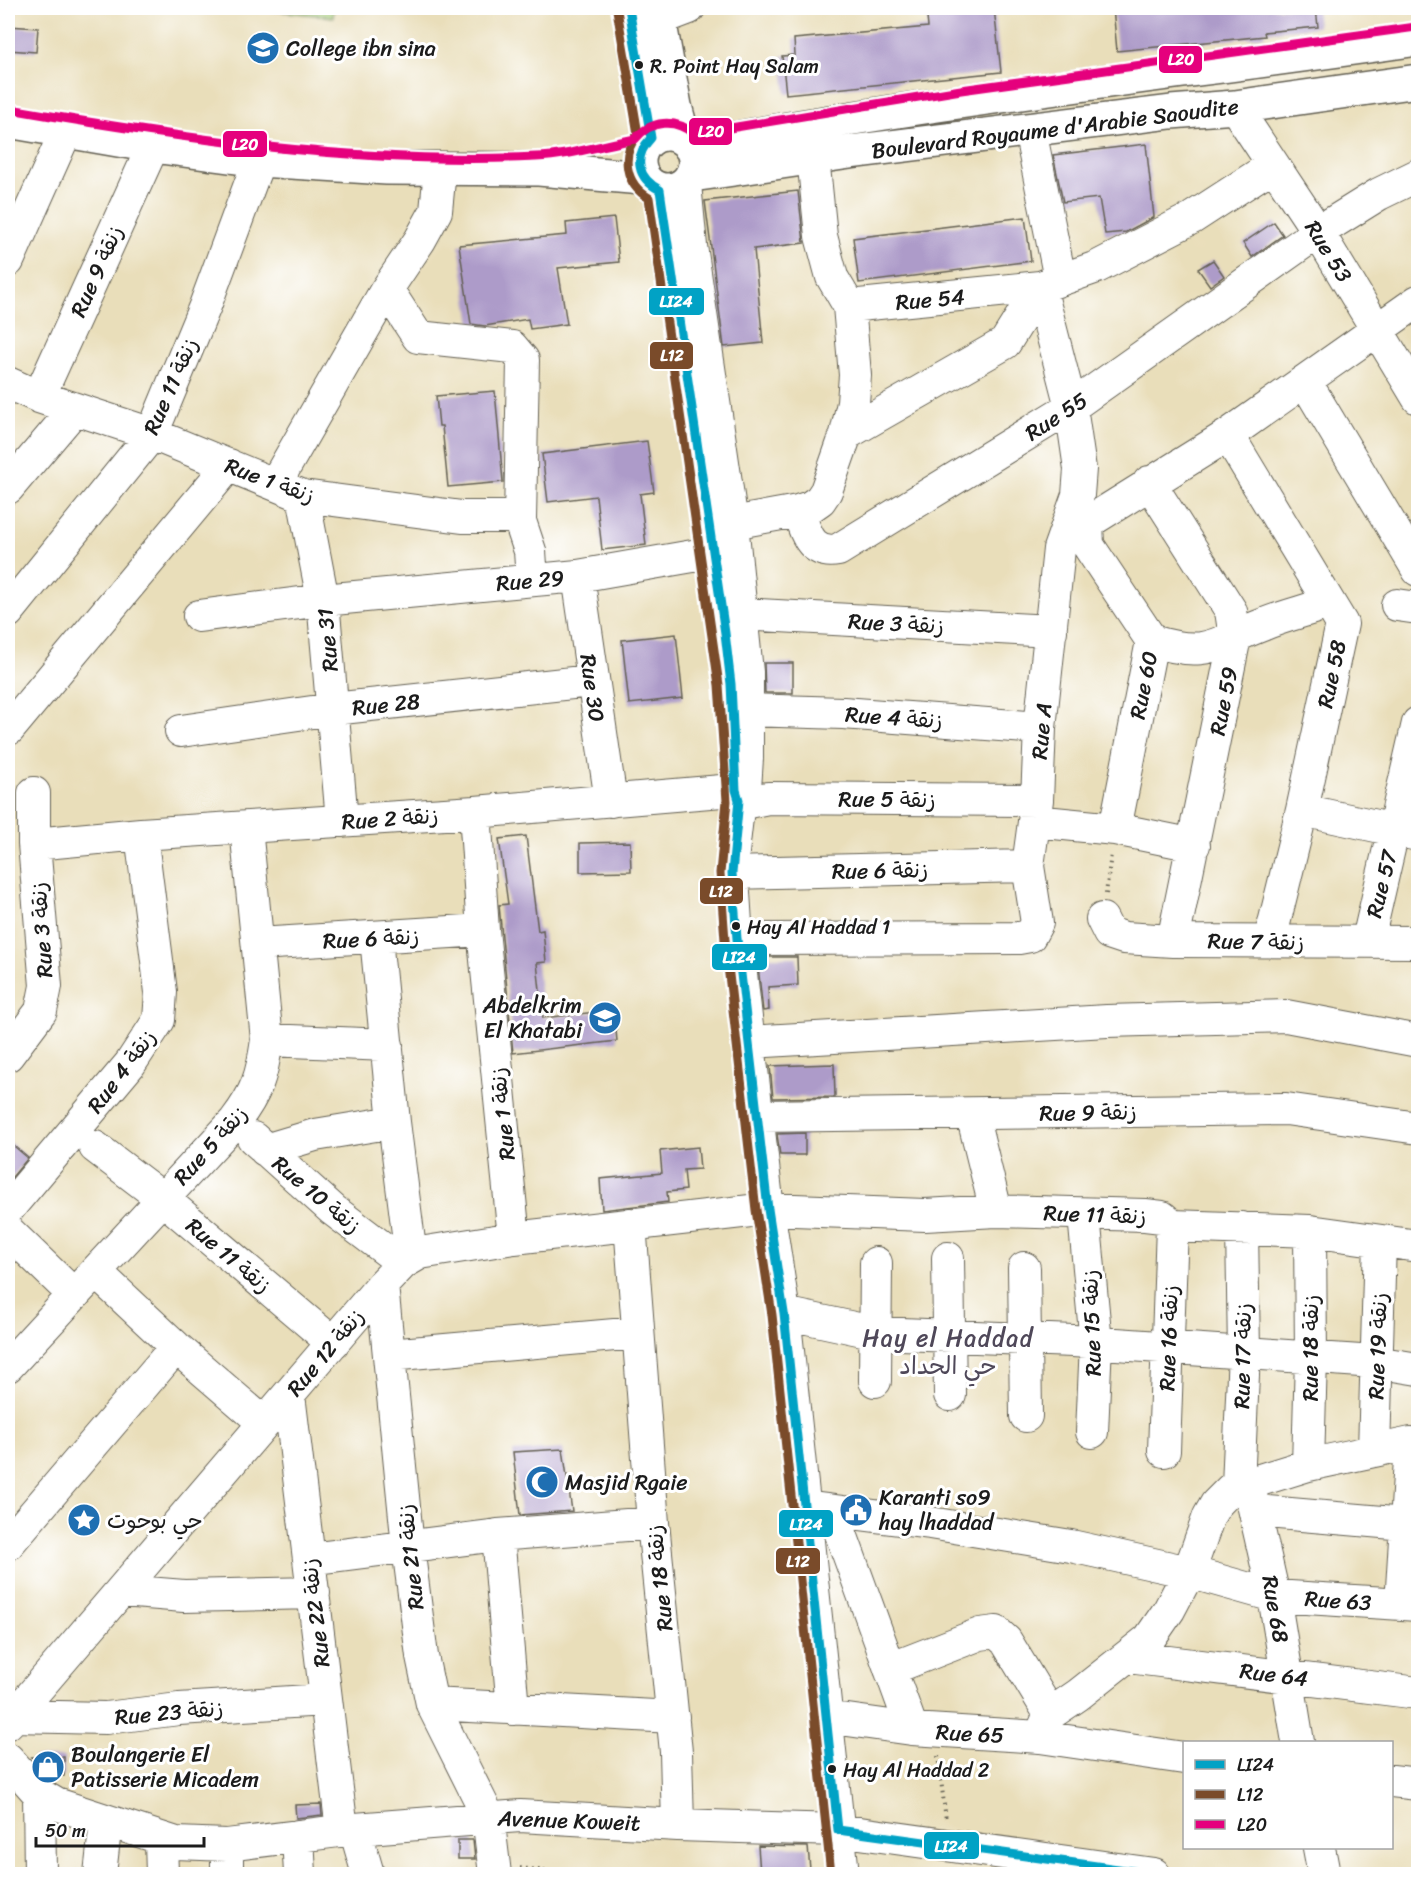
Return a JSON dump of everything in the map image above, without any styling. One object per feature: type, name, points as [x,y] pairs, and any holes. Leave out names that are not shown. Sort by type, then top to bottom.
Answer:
[{"type":"main road","points":[[629,8],[668,163]]},
{"type":"main road","points":[[668,163],[675,106],[672,11]]},
{"type":"main road","name":"Boulevard Royaume d'Arabie Saoudite","points":[[668,163],[1012,93],[1174,74],[1419,39]]},
{"type":"main road","points":[[1171,112],[1174,74]]},
{"type":"main road","name":"Boulevard Royaume d'Arabie Saoudite","points":[[8,122],[153,146],[259,160],[440,170],[539,169],[813,158],[1171,112],[1235,107],[1419,81]]},
{"type":"street","name":"Rue 53","points":[[1235,107],[1272,166],[1318,232],[1419,398]]},
{"type":"street","name":"Rue A","points":[[737,939],[1019,938],[1030,936],[1037,923],[1028,866],[1035,811],[1040,728],[1059,549],[1078,519],[1080,469],[1050,283],[1030,130]]},
{"type":"street","points":[[8,261],[66,131]]},
{"type":"street","name":"Rue 9 زنقة","points":[[39,397],[153,146]]},
{"type":"street","points":[[727,541],[810,507],[826,491],[846,434],[853,403],[855,375],[849,306],[832,277],[821,236],[813,158]]},
{"type":"street","name":"Rue 11 زنقة","points":[[8,612],[152,434],[205,306],[259,160]]},
{"type":"street","points":[[668,163],[727,541],[741,614],[748,710],[732,873],[737,939],[768,1209],[818,1510],[826,1717],[843,1875]]},
{"type":"street","name":"Rue 54","points":[[849,306],[1050,283],[1097,267],[1192,218],[1272,166]]},
{"type":"street","points":[[289,490],[385,291],[436,212],[440,170]]},
{"type":"street","name":"Rue 55","points":[[798,511],[813,545],[823,551],[838,550],[1071,407],[1318,232],[1379,194],[1419,175]]},
{"type":"street","points":[[846,434],[1005,343],[1050,283]]},
{"type":"street","points":[[385,291],[390,294],[418,337],[512,347],[523,360],[520,521],[530,551],[532,580]]},
{"type":"street","points":[[1078,519],[1149,482],[1228,435],[1419,301]]},
{"type":"street","points":[[1305,381],[1419,570]]},
{"type":"street","name":"Rue 1 زنقة","points":[[8,383],[74,410],[152,434],[289,490],[462,517],[509,517],[520,521]]},
{"type":"street","points":[[8,488],[74,410]]},
{"type":"street","name":"Rue 58","points":[[1228,435],[1342,624],[1302,810],[1270,940]]},
{"type":"street","points":[[9,729],[229,465]]},
{"type":"street","name":"Rue 59","points":[[1149,482],[1231,610],[1235,637],[1173,941]]},
{"type":"street","name":"Rue 31","points":[[289,490],[323,600],[342,821]]},
{"type":"street","name":"Rue 60","points":[[1078,519],[1088,545],[1152,641],[1115,829]]},
{"type":"street","points":[[727,541],[731,684],[739,796]]},
{"type":"street","name":"Rue 29","points":[[199,616],[323,600],[578,576],[727,541]]},
{"type":"street","name":"Rue 30","points":[[578,576],[591,681],[611,801]]},
{"type":"street","points":[[1152,641],[1186,650],[1210,648],[1263,624],[1328,603]]},
{"type":"street","name":"Rue 3 زنقة","points":[[741,614],[1051,631]]},
{"type":"street","name":"Rue 28","points":[[181,731],[333,709],[591,681]]},
{"type":"street","name":"Rue 4 زنقة","points":[[748,710],[843,713],[1040,728]]},
{"type":"street","name":"Rue 57","points":[[1368,940],[1407,832],[1419,723]]},
{"type":"street","name":"Rue 3 زنقة","points":[[8,1055],[41,1011],[46,986],[34,844],[34,793]]},
{"type":"street","name":"Rue 2 زنقة","points":[[34,844],[141,834],[611,801],[739,796]]},
{"type":"street","name":"Rue 5 زنقة","points":[[739,796],[1035,811],[1194,845]]},
{"type":"street","points":[[1302,810],[1407,832]]},
{"type":"street","name":"Rue 1 زنقة","points":[[475,812],[483,930],[514,1238]]},
{"type":"street","name":"Rue 5 زنقة","points":[[8,1366],[235,1120],[256,1092],[263,1074],[267,1041],[246,828]]},
{"type":"street","name":"Rue 4 زنقة","points":[[8,1209],[130,1064],[159,1020],[161,992],[141,834]]},
{"type":"street","name":"Rue 6 زنقة","points":[[732,873],[1028,866]]},
{"type":"street","name":"Rue 7 زنقة","points":[[1102,920],[1105,929],[1116,937],[1173,941],[1419,942]]},
{"type":"street","name":"Rue 6 زنقة","points":[[258,944],[483,930]]},
{"type":"street","points":[[265,1150],[315,1135],[394,1122],[376,938]]},
{"type":"street","points":[[749,1042],[1107,1021],[1286,1016],[1419,1041]]},
{"type":"street","points":[[267,1041],[387,1045]]},
{"type":"street","name":"Rue 9 زنقة","points":[[757,1116],[1286,1109],[1419,1128]]},
{"type":"street","points":[[972,1114],[996,1211]]},
{"type":"street","name":"Rue 10 زنقة","points":[[235,1120],[265,1150],[398,1268]]},
{"type":"street","name":"Rue 21 زنقة","points":[[394,1122],[398,1268],[389,1355],[408,1547],[422,1656],[432,1704],[488,1816],[495,1870]]},
{"type":"street","name":"Rue 11 زنقة","points":[[95,1147],[162,1198],[333,1343]]},
{"type":"street","points":[[398,1268],[420,1253],[514,1238],[768,1209]]},
{"type":"street","name":"Rue 11 زنقة","points":[[768,1209],[925,1215],[996,1211],[1154,1216],[1162,1217],[1173,1226],[1310,1231],[1419,1246]]},
{"type":"street","name":"Rue 15 زنقة","points":[[1084,1215],[1096,1343],[1092,1432]]},
{"type":"street","name":"Rue 18 زنقة","points":[[630,1224],[653,1523],[673,1717],[678,1825]]},
{"type":"street","name":"Rue 16 زنقة","points":[[1164,1451],[1173,1226]]},
{"type":"street","name":"Rue 17 زنقة","points":[[1242,1228],[1248,1493]]},
{"type":"street","points":[[8,1231],[74,1295]]},
{"type":"street","name":"Rue 18 زنقة","points":[[1308,1465],[1311,1358],[1310,1231]]},
{"type":"street","name":"Rue 19 زنقة","points":[[1374,1451],[1380,1241]]},
{"type":"street","points":[[948,1258],[950,1395]]},
{"type":"street","points":[[875,1381],[876,1263]]},
{"type":"street","name":"Rue 12 زنقة","points":[[10,1720],[398,1268]]},
{"type":"street","points":[[1024,1268],[1026,1416]]},
{"type":"street","points":[[96,1272],[176,1347],[264,1423]]},
{"type":"street","points":[[784,1313],[877,1333],[1025,1338],[1168,1347],[1375,1362],[1419,1369]]},
{"type":"street","points":[[389,1355],[638,1334]]},
{"type":"street","points":[[8,1544],[176,1347]]},
{"type":"street","name":"Rue 22 زنقة","points":[[289,1395],[325,1701],[349,1830],[368,1875]]},
{"type":"street","points":[[890,1669],[980,1634],[996,1632],[1006,1641],[1045,1725],[1149,1640],[1189,1572],[1209,1516],[1222,1497],[1248,1493],[1308,1465],[1411,1443],[1413,1489],[1405,1524],[1410,1604]]},
{"type":"street","points":[[1248,1493],[1405,1524]]},
{"type":"street","name":"Rue 68","points":[[1248,1493],[1274,1596],[1298,1741]]},
{"type":"street","name":"Rue 63","points":[[818,1510],[930,1522],[1015,1536],[1189,1572],[1274,1596],[1410,1604]]},
{"type":"street","name":"Rue 65","points":[[818,1510],[890,1669],[923,1730],[1045,1725],[1183,1758]]},
{"type":"street","points":[[309,1559],[498,1535],[653,1523]]},
{"type":"street","points":[[498,1535],[513,1709]]},
{"type":"street","points":[[122,1591],[184,1596],[314,1593]]},
{"type":"street","name":"Rue 64","points":[[1128,1657],[1419,1693]]},
{"type":"street","name":"Rue 23 زنقة","points":[[10,1720],[106,1718],[179,1709],[325,1701]]},
{"type":"street","points":[[432,1704],[673,1717]]},
{"type":"street","points":[[826,1717],[923,1730]]},
{"type":"street","name":"Avenue Koweit","points":[[8,1759],[39,1794],[56,1804],[161,1841],[227,1860],[298,1836],[488,1816],[520,1815],[678,1825],[838,1830],[945,1856],[1154,1875]]},
{"type":"street","points":[[1393,1781],[1419,1784]]},
{"type":"street","points":[[39,1794],[40,1875]]},
{"type":"street","points":[[100,1875],[106,1821]]},
{"type":"street","points":[[298,1836],[300,1875]]},
{"type":"street","points":[[161,1841],[162,1875]]},
{"type":"street","points":[[1318,1849],[1324,1875]]},
{"type":"path","points":[[1102,920],[1115,829]]},
{"type":"path","points":[[923,1730],[945,1856]]},
{"type":"path","points":[[495,1870],[576,1875]]},
{"type":"green space","points":[[250,8],[334,8],[333,17]]},
{"type":"building","points":[[926,8],[994,8],[1001,72],[786,94],[782,56],[795,55],[794,39],[928,27]]},
{"type":"building","points":[[1113,8],[1316,8],[1318,27],[1264,32],[1265,36],[1117,51]]},
{"type":"building","points":[[8,26],[38,28],[36,52],[8,50]]},
{"type":"building","points":[[1146,144],[1154,217],[1126,232],[1105,234],[1099,198],[1063,202],[1053,155]]},
{"type":"building","points":[[798,191],[804,243],[754,249],[763,343],[724,347],[705,201]]},
{"type":"building","points":[[1025,217],[1031,261],[859,283],[853,238]]},
{"type":"building","points":[[614,218],[619,262],[558,268],[567,324],[530,329],[528,319],[485,326],[471,324],[459,245],[567,235],[566,223]]},
{"type":"building","points":[[1274,222],[1283,235],[1252,257],[1243,243]]},
{"type":"building","points":[[1213,260],[1224,276],[1210,286],[1198,269]]},
{"type":"building","points":[[495,391],[503,482],[448,487],[442,426],[439,426],[436,396]]},
{"type":"building","points":[[647,441],[654,492],[640,494],[646,545],[602,550],[596,496],[548,502],[542,454]]},
{"type":"building","points":[[676,634],[683,698],[629,704],[622,640]]},
{"type":"building","points":[[764,663],[793,663],[793,693],[765,693]]},
{"type":"building","points":[[526,836],[538,931],[543,930],[546,962],[537,963],[543,1018],[614,1010],[617,1041],[513,1053],[499,905],[508,904],[499,839]]},
{"type":"building","points":[[630,842],[631,871],[580,872],[580,843]]},
{"type":"building","points":[[757,957],[797,957],[798,985],[768,987],[769,1010],[763,1011]]},
{"type":"building","points":[[834,1064],[835,1097],[773,1098],[770,1066]]},
{"type":"building","points":[[805,1133],[805,1155],[780,1155],[777,1134]]},
{"type":"building","points":[[8,1141],[28,1158],[8,1182]]},
{"type":"building","points":[[698,1147],[700,1169],[684,1170],[686,1190],[667,1192],[668,1202],[602,1210],[600,1179],[662,1173],[660,1151]]},
{"type":"building","name":"Masjid Rgaie","points":[[563,1449],[572,1511],[520,1515],[513,1452]]},
{"type":"building","name":"Boulangerie El Patisserie Micadem","points":[[32,1757],[64,1757],[64,1776],[47,1776]]},
{"type":"building","points":[[321,1804],[322,1815],[296,1818],[295,1805]]},
{"type":"building","points":[[458,1840],[473,1840],[475,1859],[458,1859]]},
{"type":"building","points":[[758,1846],[808,1847],[810,1869],[760,1873]]},
{"type":"transit line","name":"LI24","points":[[629,8],[651,138],[642,152],[640,167],[646,179],[660,190],[731,684],[736,790],[739,800],[732,873],[737,939],[768,1209],[784,1313],[838,1830]]},
{"type":"transit line","name":"L12","points":[[617,10],[638,134],[629,151],[628,169],[635,185],[649,198],[719,685],[727,801],[720,873],[725,940],[756,1210],[772,1315],[831,1874]]},
{"type":"transit line","name":"L20","points":[[10,109],[141,130],[272,147],[404,157],[536,157],[635,139],[648,128],[663,123],[679,125],[694,134],[961,90],[1416,27]]},
{"type":"transit line","name":"LI24","points":[[838,1830],[1154,1874]]},
{"type":"place","name":"College ibn sina","points":[[263,48]]},
{"type":"place","name":"R. Point Hay Salam","points":[[639,65]]},
{"type":"place","name":"Hay Al Haddad 1","points":[[736,926]]},
{"type":"place","name":"Abdelkrim El Khatabi","points":[[605,1018]]},
{"type":"place","name":"Masjid Rgaie","points":[[542,1482]]},
{"type":"place","name":"Karanti so9 hay lhaddad","points":[[856,1510]]},
{"type":"place","name":"حي بوحوت","points":[[84,1520]]},
{"type":"place","name":"Boulangerie El Patisserie Micadem","points":[[48,1767]]},
{"type":"place","name":"Hay Al Haddad 2","points":[[832,1769]]},
{"type":"district","name":"Hay el Haddad حي الحداد","points":[[948,1352]]}]
